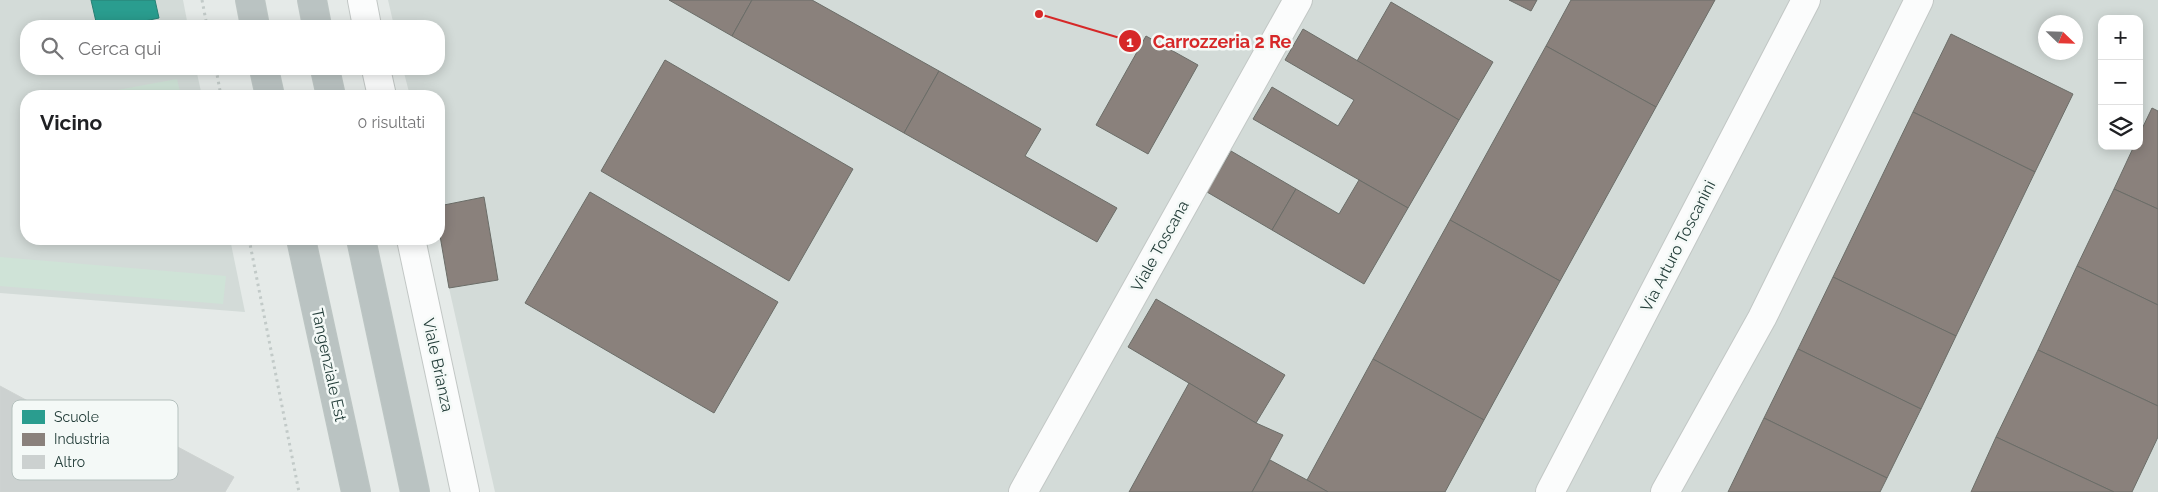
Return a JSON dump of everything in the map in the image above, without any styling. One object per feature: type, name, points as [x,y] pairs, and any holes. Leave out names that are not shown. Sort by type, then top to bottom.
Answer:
[{"type":"highway","points":[[250,0],[254,20]]},
{"type":"highway","points":[[312,0],[316,20]]},
{"type":"highway","points":[[265,75],[269,90]]},
{"type":"highway","points":[[326,75],[330,90]]},
{"type":"highway","name":"Tangenziale Est","points":[[302,245],[356,492]]},
{"type":"highway","points":[[362,245],[415,492]]},
{"type":"street","points":[[362,0],[366,20]]},
{"type":"street","name":"Viale Toscana","points":[[1024,492],[1298,0]]},
{"type":"street","name":"Via Arturo Toscanini","points":[[1550,492],[1806,0]]},
{"type":"street","points":[[1665,492],[1762,318],[1918,0]]},
{"type":"street","points":[[377,75],[381,90]]},
{"type":"street","name":"Viale Brianza","points":[[412,245],[465,492]]},
{"type":"path","points":[[202,0],[206,20]]},
{"type":"path","points":[[217,75],[220,90]]},
{"type":"path","points":[[250,245],[299,492]]},
{"type":"shaded area","points":[[0,0],[183,0],[187,20],[20,20],[20,75],[197,75],[201,90],[20,90],[20,245],[231,245],[245,312],[0,293]]},
{"type":"shaded area","points":[[388,0],[2158,0],[2158,492],[495,492],[449,288],[442,245],[445,245],[445,90],[408,90],[405,75],[445,75],[445,20],[393,20]]},
{"type":"green space","points":[[177,79],[180,90],[117,90]]},
{"type":"green space","points":[[0,257],[226,276],[223,304],[0,286]]},
{"type":"building: Scuole","points":[[91,0],[155,0],[159,18],[150,20],[96,20]]},
{"type":"building: Industria","points":[[669,0],[752,0],[732,36]]},
{"type":"building: Industria","points":[[752,0],[812,0],[939,71],[904,133],[732,36]]},
{"type":"building: Industria","points":[[1509,0],[1537,0],[1531,11]]},
{"type":"building: Industria","points":[[1571,0],[1715,0],[1656,107],[1546,46]]},
{"type":"building: Industria","points":[[1391,2],[1493,62],[1459,120],[1357,61]]},
{"type":"building: Industria","points":[[1303,29],[1459,120],[1408,208],[1253,119],[1272,87],[1338,126],[1354,100],[1285,60]]},
{"type":"building: Industria","points":[[1951,34],[2073,94],[2035,172],[1913,112]]},
{"type":"building: Industria","points":[[1146,36],[1198,65],[1148,154],[1096,125]]},
{"type":"building: Industria","points":[[1546,46],[1656,107],[1560,281],[1450,220]]},
{"type":"building: Industria","points":[[665,60],[853,169],[789,281],[601,171]]},
{"type":"building: Industria","points":[[939,71],[1041,129],[1025,156],[1117,208],[1097,242],[904,133]]},
{"type":"building: Industria","points":[[2152,108],[2158,111],[2158,209],[2114,189],[2132,150],[2143,150],[2143,127]]},
{"type":"building: Industria","points":[[1913,112],[2035,172],[1956,336],[1833,277]]},
{"type":"building: Industria","points":[[1231,151],[1296,189],[1272,230],[1207,192]]},
{"type":"building: Industria","points":[[1359,180],[1408,208],[1364,284],[1272,230],[1296,189],[1339,214]]},
{"type":"building: Industria","points":[[2114,189],[2158,209],[2158,305],[2077,266]]},
{"type":"building: Industria","points":[[590,192],[778,302],[714,413],[525,303]]},
{"type":"building: Industria","points":[[484,197],[498,280],[449,288],[442,245],[445,245],[445,205]]},
{"type":"building: Industria","points":[[1450,220],[1560,281],[1484,420],[1373,359]]},
{"type":"building: Industria","points":[[2077,266],[2158,305],[2158,406],[2038,350]]},
{"type":"building: Industria","points":[[1833,277],[1956,336],[1921,409],[1798,349]]},
{"type":"building: Industria","points":[[1156,299],[1285,375],[1256,423],[1128,347]]},
{"type":"building: Industria","points":[[1798,349],[1921,409],[1887,478],[1764,418]]},
{"type":"building: Industria","points":[[2038,350],[2158,406],[2158,437],[2132,492],[2114,492],[1996,437]]},
{"type":"building: Industria","points":[[1373,359],[1484,420],[1445,492],[1328,492],[1307,480]]},
{"type":"building: Industria","points":[[1189,383],[1256,423],[1283,435],[1252,492],[1129,492]]},
{"type":"building: Industria","points":[[1764,418],[1887,478],[1880,492],[1728,492]]},
{"type":"building: Industria","points":[[1996,437],[2114,492],[1971,492]]},
{"type":"building: Industria","points":[[1270,460],[1307,480],[1328,492],[1252,492]]},
{"type":"building: Altro","points":[[0,386],[26,400],[12,400],[12,480],[178,480],[178,447],[234,477],[225,492],[0,492]]},
{"type":"place","name":"Carrozzeria 2 Re","points":[[1039,14]]}]
